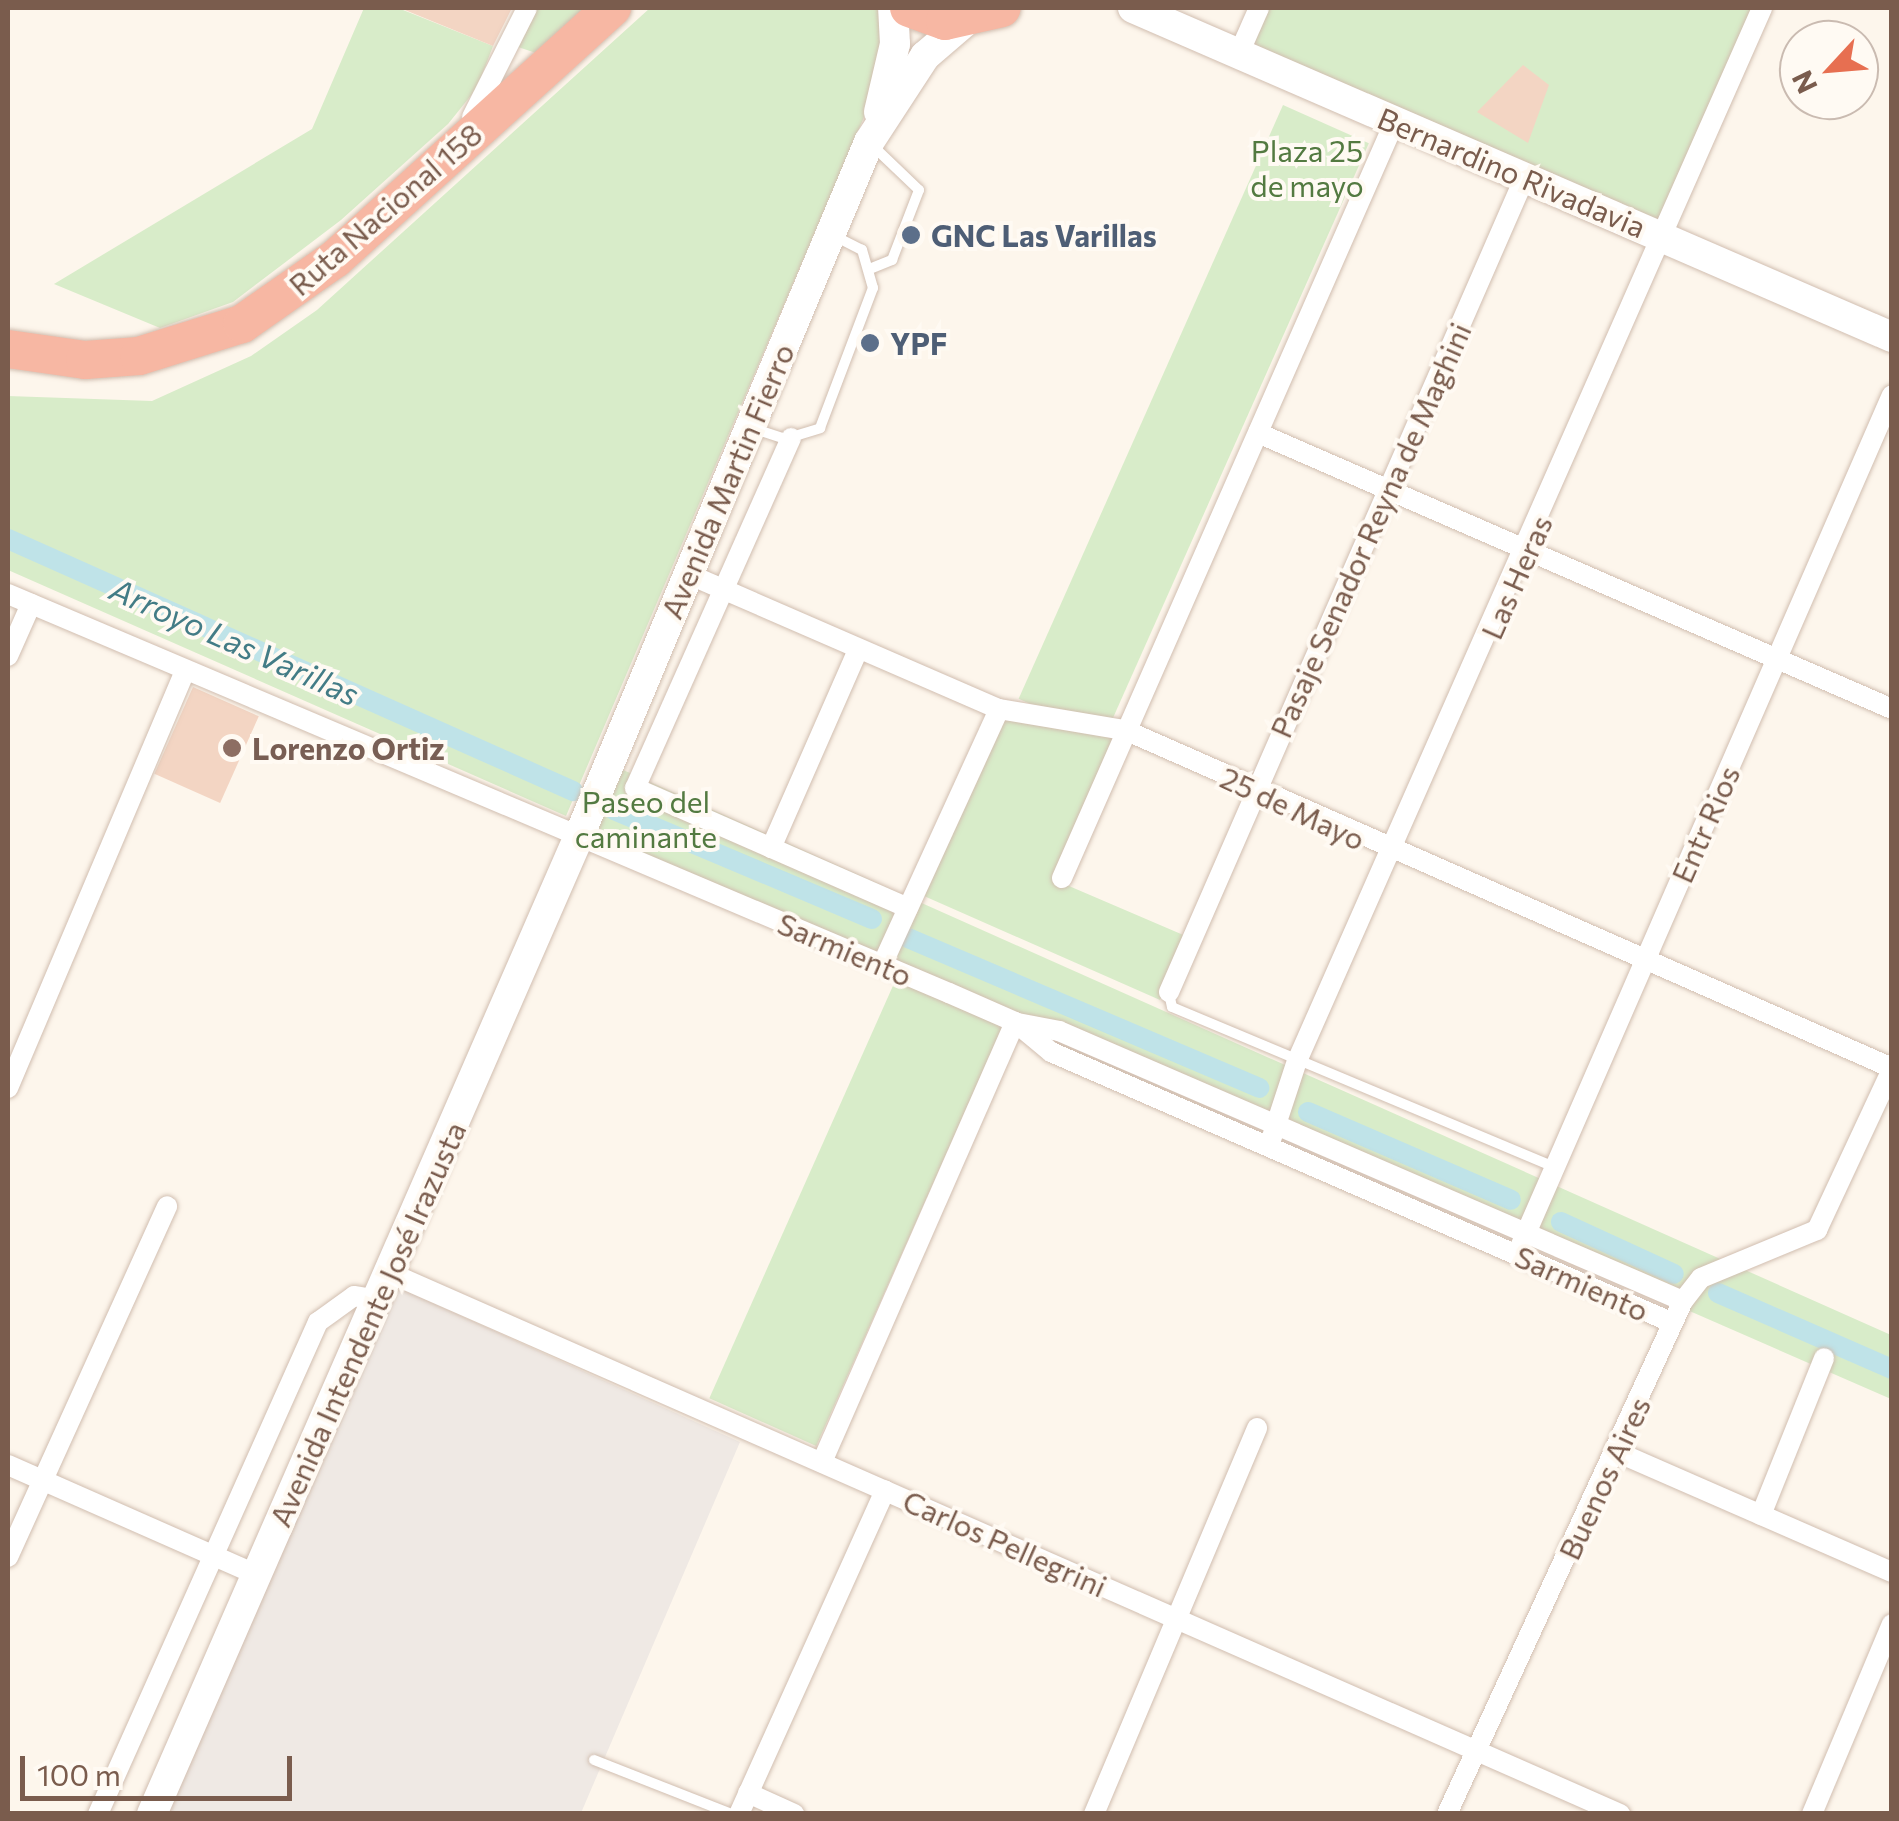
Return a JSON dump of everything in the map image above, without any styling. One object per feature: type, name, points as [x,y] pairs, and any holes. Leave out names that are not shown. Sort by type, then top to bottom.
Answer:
[{"type":"highway","name":"Ruta Nacional 158","points":[[8,348],[85,360],[139,356],[242,324],[335,259],[444,158],[517,70],[612,8]]},
{"type":"highway","points":[[909,8],[966,21],[1002,8]]},
{"type":"main road","name":"Avenida Martin Fierro","points":[[580,834],[872,136],[895,44],[894,8]]},
{"type":"main road","name":"Bernardino Rivadavia","points":[[1133,8],[1240,50],[1394,122],[1892,337]]},
{"type":"main road","name":"Avenida Martin Fierro","points":[[872,136],[925,56],[966,21]]},
{"type":"main road","name":"Avenida Intendente José Irazusta","points":[[152,1814],[580,834]]},
{"type":"street","points":[[517,70],[527,8]]},
{"type":"street","points":[[1240,50],[1258,8]]},
{"type":"street","name":"Las Heras","points":[[1269,1146],[1297,1061],[1528,551],[1762,8]]},
{"type":"street","points":[[1062,878],[1394,122]]},
{"type":"street","name":"Pasaje Senador Reyna de Maghini","points":[[1170,992],[1254,790],[1524,179]]},
{"type":"street","name":"Entr Rios","points":[[1517,1254],[1892,395]]},
{"type":"street","points":[[1258,433],[1388,493],[1892,709]]},
{"type":"street","points":[[792,438],[635,788],[908,908]]},
{"type":"street","name":"25 de Mayo","points":[[688,574],[998,709],[1125,730],[1392,853],[1892,1068]]},
{"type":"street","name":"Sarmiento","points":[[8,594],[1015,1022],[1051,1052],[1673,1323]]},
{"type":"street","points":[[8,656],[30,604]]},
{"type":"street","points":[[771,848],[858,650]]},
{"type":"street","points":[[8,1088],[16,1045],[186,671]]},
{"type":"street","points":[[882,965],[998,709]]},
{"type":"street","points":[[822,1462],[1015,1022],[1059,1031],[1526,1233],[1691,1290],[1801,1240],[1830,1213],[1892,1068]]},
{"type":"street","points":[[8,1556],[167,1206]]},
{"type":"street","points":[[98,1814],[318,1322],[354,1296],[384,1286]]},
{"type":"street","name":"Carlos Pellegrini","points":[[384,1286],[822,1462],[1620,1814]]},
{"type":"street","name":"Buenos Aires","points":[[1448,1814],[1691,1290]]},
{"type":"street","points":[[1761,1515],[1824,1358]]},
{"type":"street","points":[[1094,1814],[1257,1428]]},
{"type":"street","points":[[1617,1452],[1892,1572]]},
{"type":"street","points":[[8,1465],[257,1575]]},
{"type":"street","points":[[735,1814],[748,1794],[885,1490]]},
{"type":"street","points":[[1812,1814],[1892,1624]]},
{"type":"street","points":[[748,1794],[794,1814]]},
{"type":"lane","points":[[872,136],[919,190],[892,260],[872,268]]},
{"type":"lane","points":[[750,428],[792,438],[820,428],[873,288],[872,268],[862,250],[830,234]]},
{"type":"lane","points":[[1170,992],[1172,1007],[1554,1167]]},
{"type":"lane","points":[[594,1760],[735,1814]]},
{"type":"shaded area","points":[[397,1287],[740,1442],[581,1813],[168,1814]]},
{"type":"green space","points":[[364,8],[398,8],[493,46],[477,88],[448,124],[341,220],[233,302],[160,328],[54,284],[312,129]]},
{"type":"green space","points":[[535,8],[588,8],[539,54],[515,46]]},
{"type":"green space","points":[[650,8],[877,8],[883,27],[867,110],[566,816],[8,570],[8,396],[152,401],[251,356],[317,310]]},
{"type":"green space","points":[[1258,8],[1763,8],[1663,238],[1240,51]]},
{"type":"green space","name":"Plaza 25 de mayo","points":[[1283,105],[1369,143],[1104,737],[1019,699]]},
{"type":"green space","points":[[1003,719],[1116,735],[1055,880],[1188,937],[1160,1000],[924,896]]},
{"type":"green space","name":"Paseo del caminante","points":[[621,769],[1891,1335],[1891,1399],[593,832]]},
{"type":"green space","points":[[896,979],[1003,1027],[816,1446],[709,1398]]},
{"type":"building","points":[[400,8],[512,8],[493,46]]},
{"type":"building","points":[[1523,65],[1549,85],[1528,143],[1477,112]]},
{"type":"building","points":[[193,687],[259,716],[220,803],[154,774]]},
{"type":"waterway","name":"Arroyo Las Varillas","points":[[8,539],[573,791]]},
{"type":"waterway","points":[[614,810],[872,919]]},
{"type":"waterway","points":[[908,938],[1259,1088]]},
{"type":"waterway","points":[[1308,1112],[1511,1200]]},
{"type":"waterway","points":[[1561,1222],[1674,1274]]},
{"type":"waterway","points":[[1718,1293],[1892,1369]]},
{"type":"place","name":"GNC Las Varillas","points":[[911,235]]},
{"type":"place","name":"YPF","points":[[870,343]]},
{"type":"place","name":"Lorenzo Ortiz","points":[[232,748]]}]
